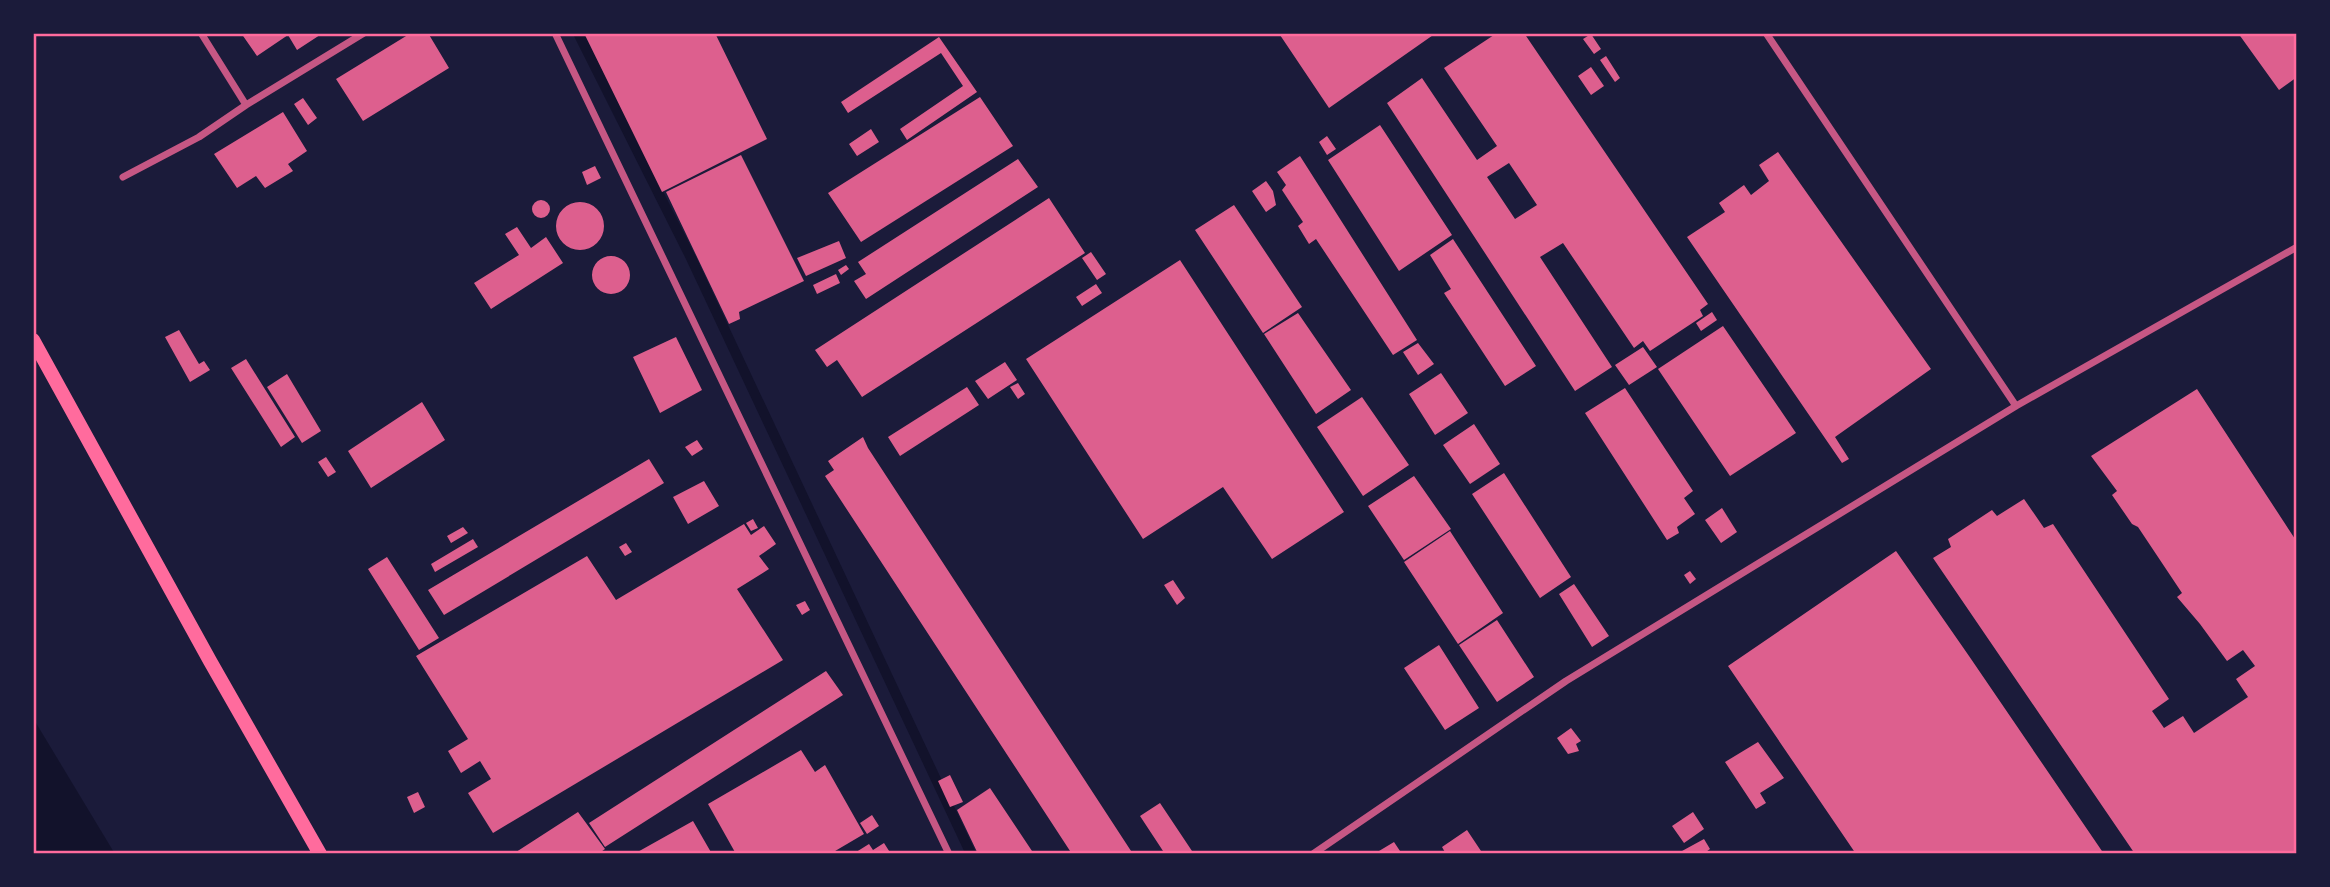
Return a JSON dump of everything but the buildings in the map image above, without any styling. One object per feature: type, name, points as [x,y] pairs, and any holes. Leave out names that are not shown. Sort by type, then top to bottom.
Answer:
[{"type":"main road","points":[[33,340],[320,854]]},
{"type":"street","points":[[201,33],[246,105]]},
{"type":"street","points":[[123,177],[199,137],[363,33]]},
{"type":"street","points":[[555,33],[949,854]]},
{"type":"street","points":[[1766,33],[2016,406]]},
{"type":"street","points":[[1313,854],[1566,681],[2016,406],[2297,247]]},
{"type":"shaded area","points":[[33,718],[115,854],[33,854]]},
{"type":"waterway","points":[[578,33],[691,258],[971,854]]}]
